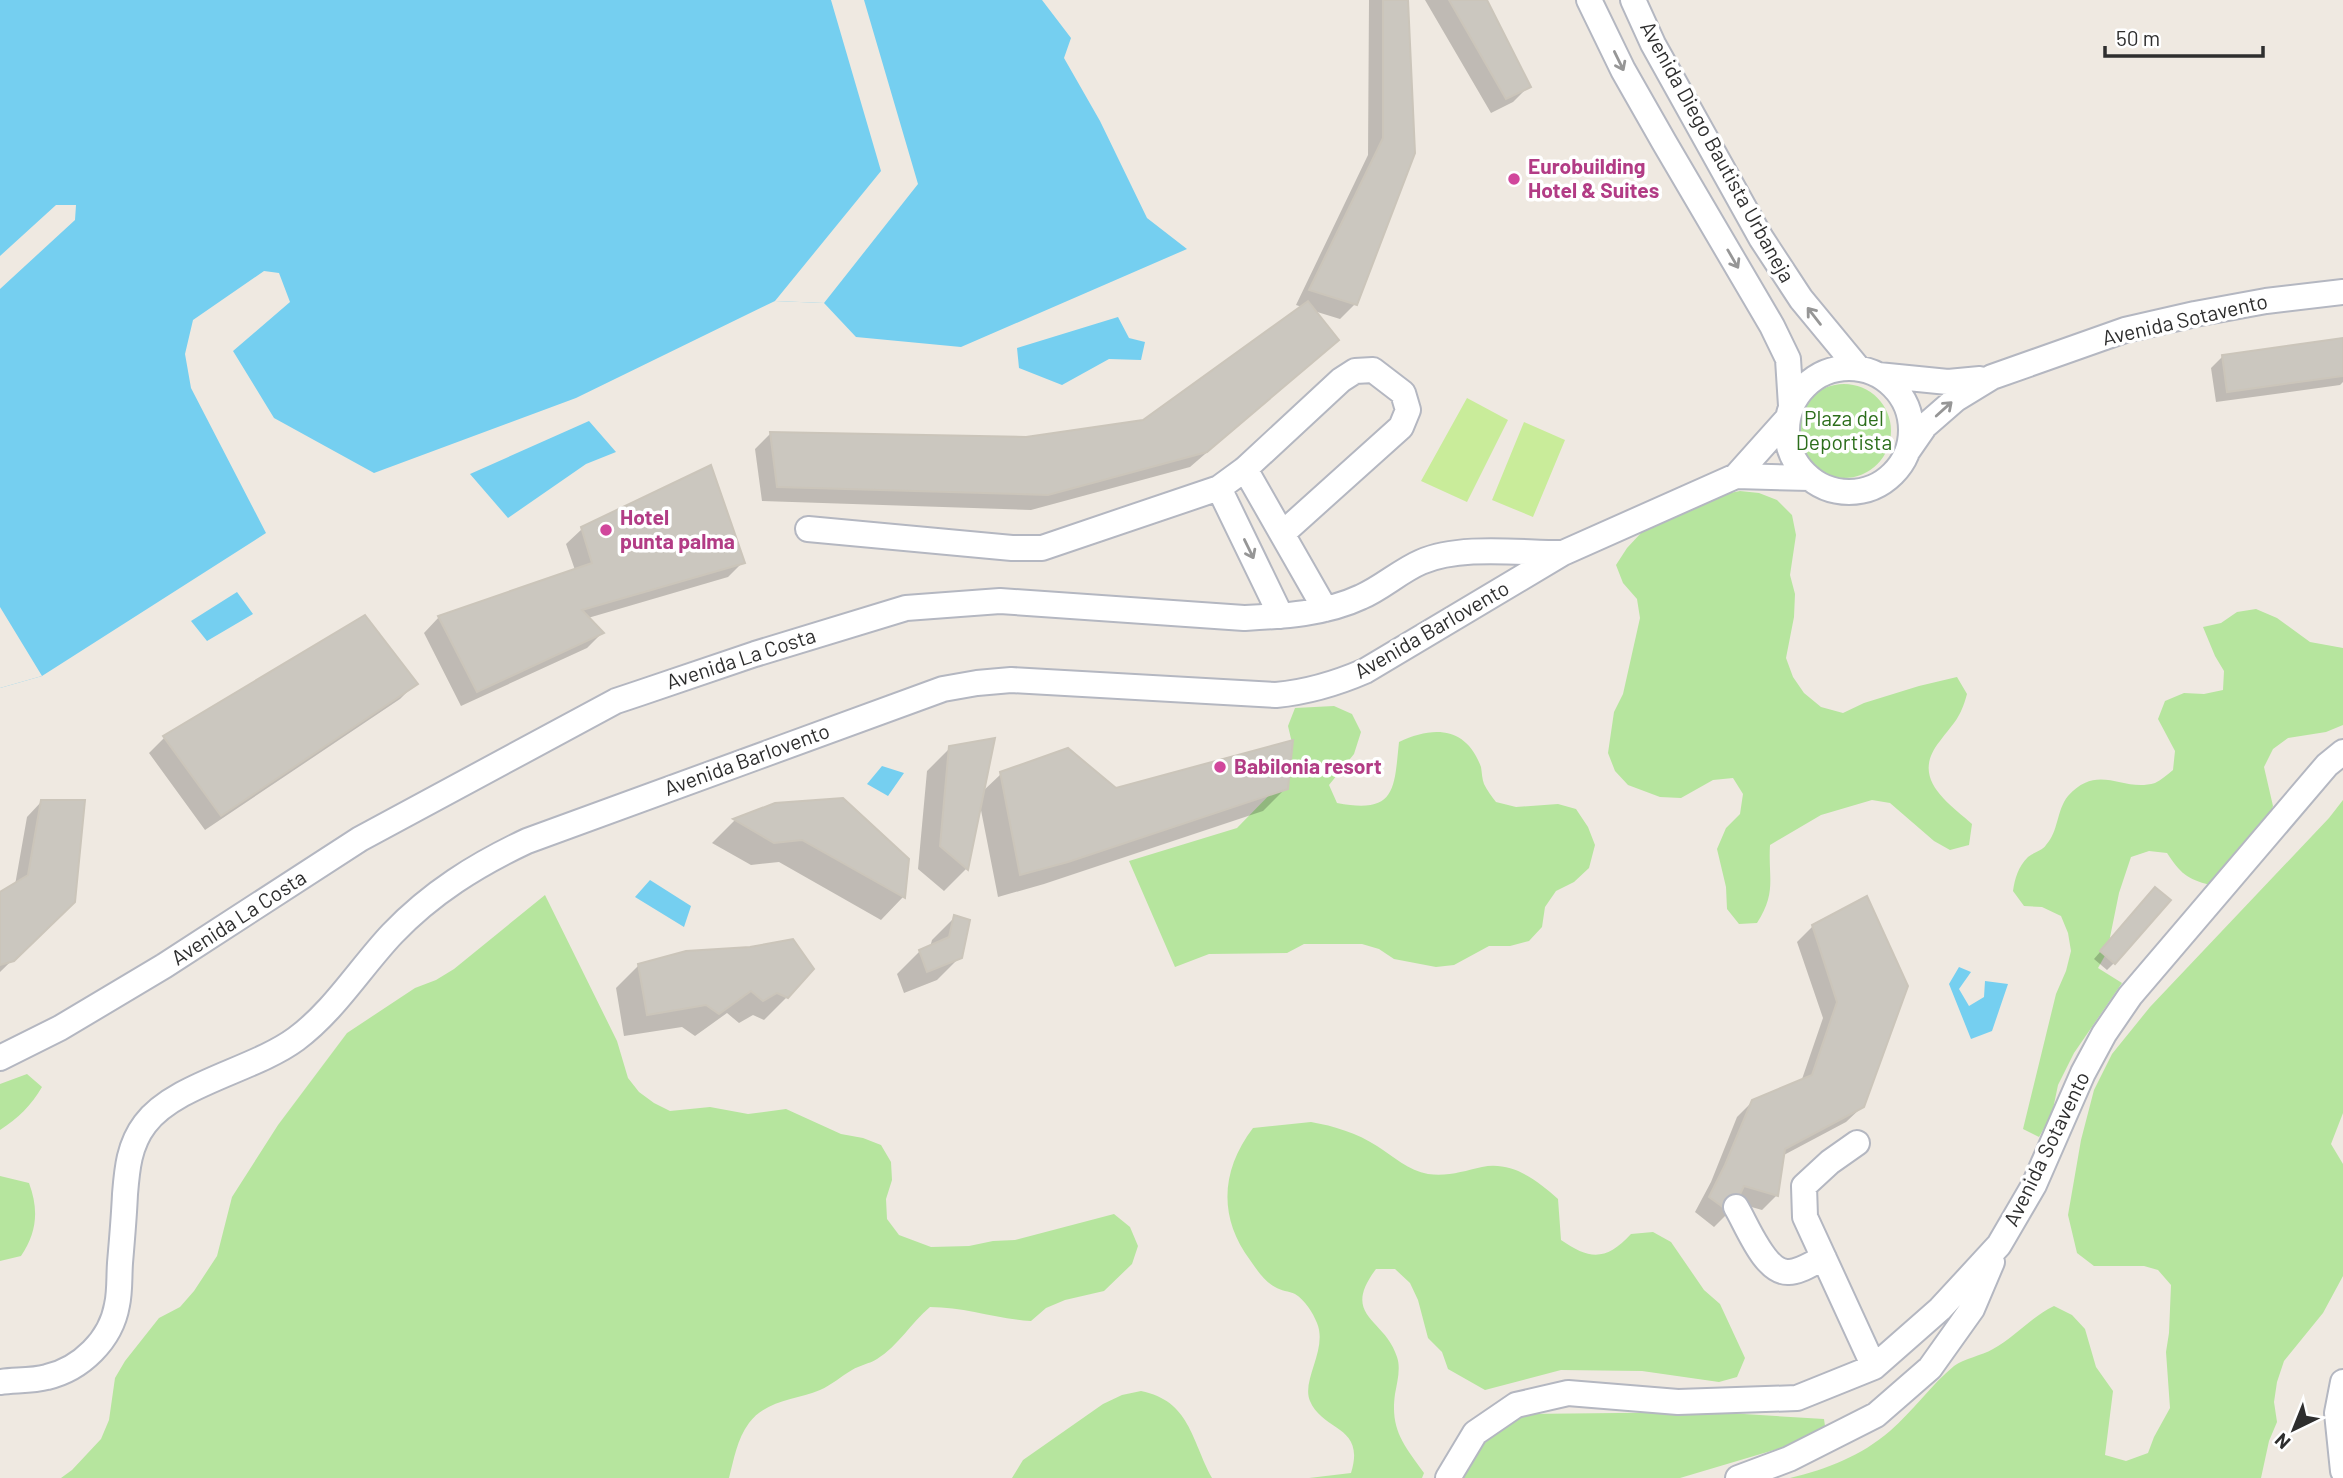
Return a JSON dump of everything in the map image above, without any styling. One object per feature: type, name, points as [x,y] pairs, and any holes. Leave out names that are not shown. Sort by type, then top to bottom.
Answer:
[{"type":"street","name":"Avenida Diego Bautista Urbaneja","points":[[1589,0],[1623,69],[1772,326],[1788,359],[1789,413]]},
{"type":"street","name":"Avenida Diego Bautista Urbaneja","points":[[1633,0],[1653,44],[1761,238],[1801,299],[1868,372]]},
{"type":"street","name":"Avenida Sotavento","points":[[1907,452],[1925,426],[1956,398],[1992,377],[2125,330],[2266,301],[2343,292]]},
{"type":"street","points":[[1837,369],[1868,372],[1895,389],[1907,408],[1911,430],[1907,452],[1895,472],[1877,486],[1854,492],[1831,489],[1810,478],[1796,462],[1788,441],[1789,413],[1802,389],[1818,376],[1837,369]]},
{"type":"street","points":[[808,529],[1012,548],[1042,548],[1219,488],[1245,469],[1341,380],[1355,371],[1373,370],[1403,393],[1408,410],[1401,427],[1283,533]]},
{"type":"street","name":"Avenida Sotavento","points":[[1868,372],[1948,382],[1992,377]]},
{"type":"street","name":"Avenida Barlovento","points":[[1736,476],[1789,413]]},
{"type":"street","points":[[1245,469],[1325,609]]},
{"type":"street","name":"Avenida Barlovento","points":[[0,1382],[45,1378],[65,1371],[84,1359],[105,1335],[117,1305],[128,1163],[139,1133],[152,1116],[177,1097],[268,1056],[298,1038],[323,1014],[392,934],[422,905],[454,880],[489,859],[527,841],[943,689],[1011,680],[1252,695],[1298,693],[1321,688],[1365,671],[1563,553],[1736,476],[1810,478]]},
{"type":"street","points":[[1219,488],[1281,616]]},
{"type":"street","name":"Avenida La Costa","points":[[0,1058],[60,1028],[164,966],[360,839],[616,701],[827,630],[906,608],[1000,601],[1244,618],[1281,616],[1325,609],[1360,598],[1422,561],[1459,553],[1563,553]]},
{"type":"street","name":"Avenida Sotavento","points":[[1448,1478],[1475,1433],[1516,1405],[1568,1393],[1678,1402],[1797,1398],[1874,1367],[1940,1309],[1999,1245],[2034,1185],[2083,1073],[2104,1034],[2130,996],[2327,765],[2343,752]]},
{"type":"street","points":[[1857,1143],[1830,1162],[1804,1186],[1805,1217],[1874,1367]]},
{"type":"street","points":[[1737,1207],[1768,1263],[1776,1270],[1790,1273],[1824,1258]]},
{"type":"street","points":[[1738,1478],[1789,1458],[1876,1415],[1930,1368],[1972,1309],[1999,1245]]},
{"type":"street","points":[[2343,1382],[2337,1413],[2343,1471]]},
{"type":"green space","name":"Plaza del Deportista","points":[[1844,384],[1862,387],[1877,398],[1888,413],[1891,431],[1888,449],[1877,464],[1862,475],[1844,478],[1826,475],[1811,464],[1800,449],[1797,431],[1800,413],[1811,398],[1826,387]]},
{"type":"green space","points":[[1467,398],[1508,420],[1467,502],[1421,481]]},
{"type":"green space","points":[[1524,422],[1565,440],[1533,517],[1492,500]]},
{"type":"green space","points":[[1740,491],[1759,493],[1777,500],[1792,515],[1796,535],[1790,575],[1795,594],[1794,617],[1786,658],[1793,677],[1804,693],[1821,707],[1843,713],[1864,703],[1957,677],[1967,694],[1962,709],[1932,754],[1930,777],[1943,797],[1972,824],[1969,845],[1950,850],[1934,841],[1890,803],[1872,800],[1821,815],[1770,845],[1770,885],[1767,902],[1757,923],[1739,924],[1727,909],[1726,887],[1717,849],[1726,828],[1740,814],[1743,794],[1733,778],[1713,780],[1681,798],[1660,797],[1628,785],[1615,771],[1608,753],[1614,712],[1623,694],[1640,618],[1637,599],[1623,583],[1616,565],[1641,533],[1696,504],[1715,496]]},
{"type":"green space","points":[[2256,609],[2277,618],[2310,642],[2343,648],[2343,725],[2326,732],[2288,738],[2273,749],[2264,767],[2273,806],[2267,825],[2210,885],[2185,874],[2167,853],[2149,851],[2131,857],[2119,893],[2107,952],[2098,968],[2122,983],[2074,1053],[2058,1085],[2052,1114],[2039,1137],[2023,1129],[2056,994],[2071,951],[2061,916],[2042,907],[2024,906],[2013,891],[2017,873],[2028,857],[2042,849],[2050,839],[2064,802],[2079,786],[2100,780],[2143,785],[2155,783],[2173,770],[2175,751],[2158,719],[2165,701],[2184,693],[2204,694],[2223,690],[2224,671],[2203,627],[2221,623],[2237,612]]},
{"type":"green space","points":[[1334,706],[1352,714],[1361,732],[1354,754],[1329,785],[1337,803],[1356,806],[1381,801],[1393,785],[1399,742],[1424,733],[1447,733],[1467,744],[1475,753],[1484,784],[1496,802],[1516,807],[1558,804],[1576,809],[1588,827],[1595,845],[1589,868],[1574,882],[1556,891],[1545,907],[1542,927],[1529,941],[1510,946],[1489,946],[1454,965],[1436,967],[1394,959],[1379,949],[1362,944],[1304,944],[1287,953],[1209,954],[1175,967],[1129,861],[1237,828],[1284,780],[1292,743],[1288,726],[1295,708]]},
{"type":"green space","points":[[2343,800],[2343,1113],[2331,1144],[2343,1164],[2343,1276],[2323,1313],[2284,1361],[2274,1402],[2277,1422],[2269,1441],[2261,1478],[1790,1478],[1830,1466],[1867,1448],[1898,1423],[1954,1366],[1993,1349],[2054,1306],[2072,1315],[2085,1329],[2096,1367],[2113,1391],[2105,1455],[2126,1461],[2148,1453],[2170,1408],[2166,1352],[2171,1285],[2158,1270],[2144,1266],[2094,1266],[2077,1253],[2068,1215],[2081,1140],[2094,1090],[2112,1054],[2150,1007]]},
{"type":"green space","points":[[545,895],[617,1041],[628,1078],[639,1092],[654,1103],[670,1111],[710,1107],[748,1114],[786,1109],[841,1134],[881,1145],[891,1162],[892,1180],[886,1199],[887,1219],[899,1235],[931,1247],[969,1246],[1015,1240],[1114,1214],[1130,1227],[1138,1246],[1132,1264],[1104,1291],[1065,1300],[1046,1308],[1031,1321],[930,1307],[877,1359],[855,1368],[829,1386],[773,1405],[756,1415],[736,1449],[729,1478],[61,1478],[101,1439],[109,1420],[115,1378],[125,1361],[159,1318],[180,1307],[194,1291],[217,1256],[232,1197],[278,1125],[347,1033],[415,988],[454,969]]},
{"type":"green space","points":[[27,1074],[42,1087],[24,1111],[0,1130],[0,1084]]},
{"type":"green space","points":[[1311,1122],[1361,1137],[1421,1172],[1449,1174],[1493,1166],[1514,1169],[1558,1199],[1561,1240],[1589,1254],[1606,1253],[1631,1234],[1653,1232],[1671,1242],[1704,1290],[1720,1304],[1745,1358],[1737,1377],[1719,1382],[1642,1371],[1561,1370],[1485,1390],[1448,1369],[1442,1352],[1428,1338],[1418,1300],[1410,1283],[1395,1269],[1376,1269],[1362,1298],[1364,1308],[1391,1344],[1397,1357],[1399,1371],[1394,1407],[1397,1427],[1405,1445],[1424,1473],[1422,1478],[1309,1478],[1351,1473],[1353,1446],[1348,1437],[1324,1419],[1310,1401],[1309,1384],[1319,1344],[1315,1319],[1299,1297],[1271,1285],[1253,1264],[1232,1227],[1227,1194],[1235,1160],[1253,1128]]},
{"type":"green space","points":[[0,1176],[29,1183],[35,1221],[21,1256],[0,1261]]},
{"type":"green space","points":[[1141,1391],[1170,1403],[1179,1413],[1187,1424],[1212,1478],[1012,1478],[1023,1460],[1103,1404],[1122,1395]]},
{"type":"green space","points":[[1712,1412],[1824,1419],[1825,1426],[1814,1438],[1680,1478],[1454,1478],[1470,1444],[1513,1414]]},
{"type":"water","points":[[0,0],[1042,0],[1071,38],[1064,58],[1100,121],[1147,218],[1187,249],[961,347],[856,337],[824,303],[775,301],[576,398],[374,473],[274,418],[233,351],[290,302],[279,273],[264,271],[193,320],[185,354],[191,388],[266,533],[42,676],[0,688]]},
{"type":"water","points":[[1118,317],[1129,338],[1145,342],[1141,360],[1109,359],[1062,385],[1019,368],[1017,348]]},
{"type":"water","points":[[589,421],[616,452],[586,464],[508,518],[470,474]]},
{"type":"water","points":[[237,592],[253,614],[207,641],[191,621]]},
{"type":"water","points":[[882,766],[904,773],[888,796],[867,784]]},
{"type":"water","points":[[650,880],[691,906],[684,927],[635,897]]},
{"type":"water","points":[[1959,967],[1971,972],[1959,989],[1969,1006],[1984,997],[1985,981],[2008,984],[1992,1031],[1971,1039],[1949,984]]},
{"type":"pier","points":[[831,0],[864,0],[918,184],[824,303],[775,301],[881,171]]},
{"type":"pier","points":[[56,205],[76,205],[75,220],[0,289],[0,256]]},
{"type":"pier","points":[[0,607],[42,676],[0,688]]},
{"type":"building","points":[[1383,0],[1408,0],[1415,153],[1357,305],[1309,290],[1383,138]]},
{"type":"building","points":[[1449,0],[1487,0],[1531,87],[1506,99]]},
{"type":"building","points":[[1308,301],[1339,340],[1207,452],[1048,495],[777,487],[770,432],[1026,437],[1143,420]]},
{"type":"building","points":[[2343,338],[2343,376],[2227,392],[2222,355]]},
{"type":"building","points":[[711,465],[745,563],[582,610],[604,633],[477,692],[438,616],[592,563],[581,527]]},
{"type":"building","points":[[365,615],[418,684],[221,816],[163,736]]},
{"type":"building","points":[[995,738],[968,870],[940,846],[949,746]]},
{"type":"building","points":[[1293,740],[1288,789],[1068,862],[1020,875],[1000,772],[1068,748],[1116,788]]},
{"type":"building","points":[[843,798],[909,859],[905,898],[802,840],[774,843],[733,819],[775,803]]},
{"type":"building","points":[[41,800],[85,800],[75,902],[14,961],[0,965],[0,892],[28,875]]},
{"type":"building","points":[[2155,887],[2171,900],[2115,964],[2100,951]]},
{"type":"building","points":[[1867,896],[1908,986],[1864,1107],[1785,1149],[1778,1196],[1744,1186],[1731,1213],[1709,1197],[1752,1100],[1812,1075],[1837,1002],[1812,925]]},
{"type":"building","points":[[954,915],[970,920],[962,958],[927,972],[919,950],[949,937]]},
{"type":"building","points":[[793,939],[814,969],[788,998],[777,993],[763,1001],[751,991],[719,1014],[706,1005],[647,1015],[638,964],[686,951],[750,947]]},
{"type":"place","name":"Eurobuilding Hotel & Suites","points":[[1514,179]]},
{"type":"place","name":"Hotel punta palma","points":[[606,530]]},
{"type":"place","name":"Babilonia resort","points":[[1220,767]]}]
